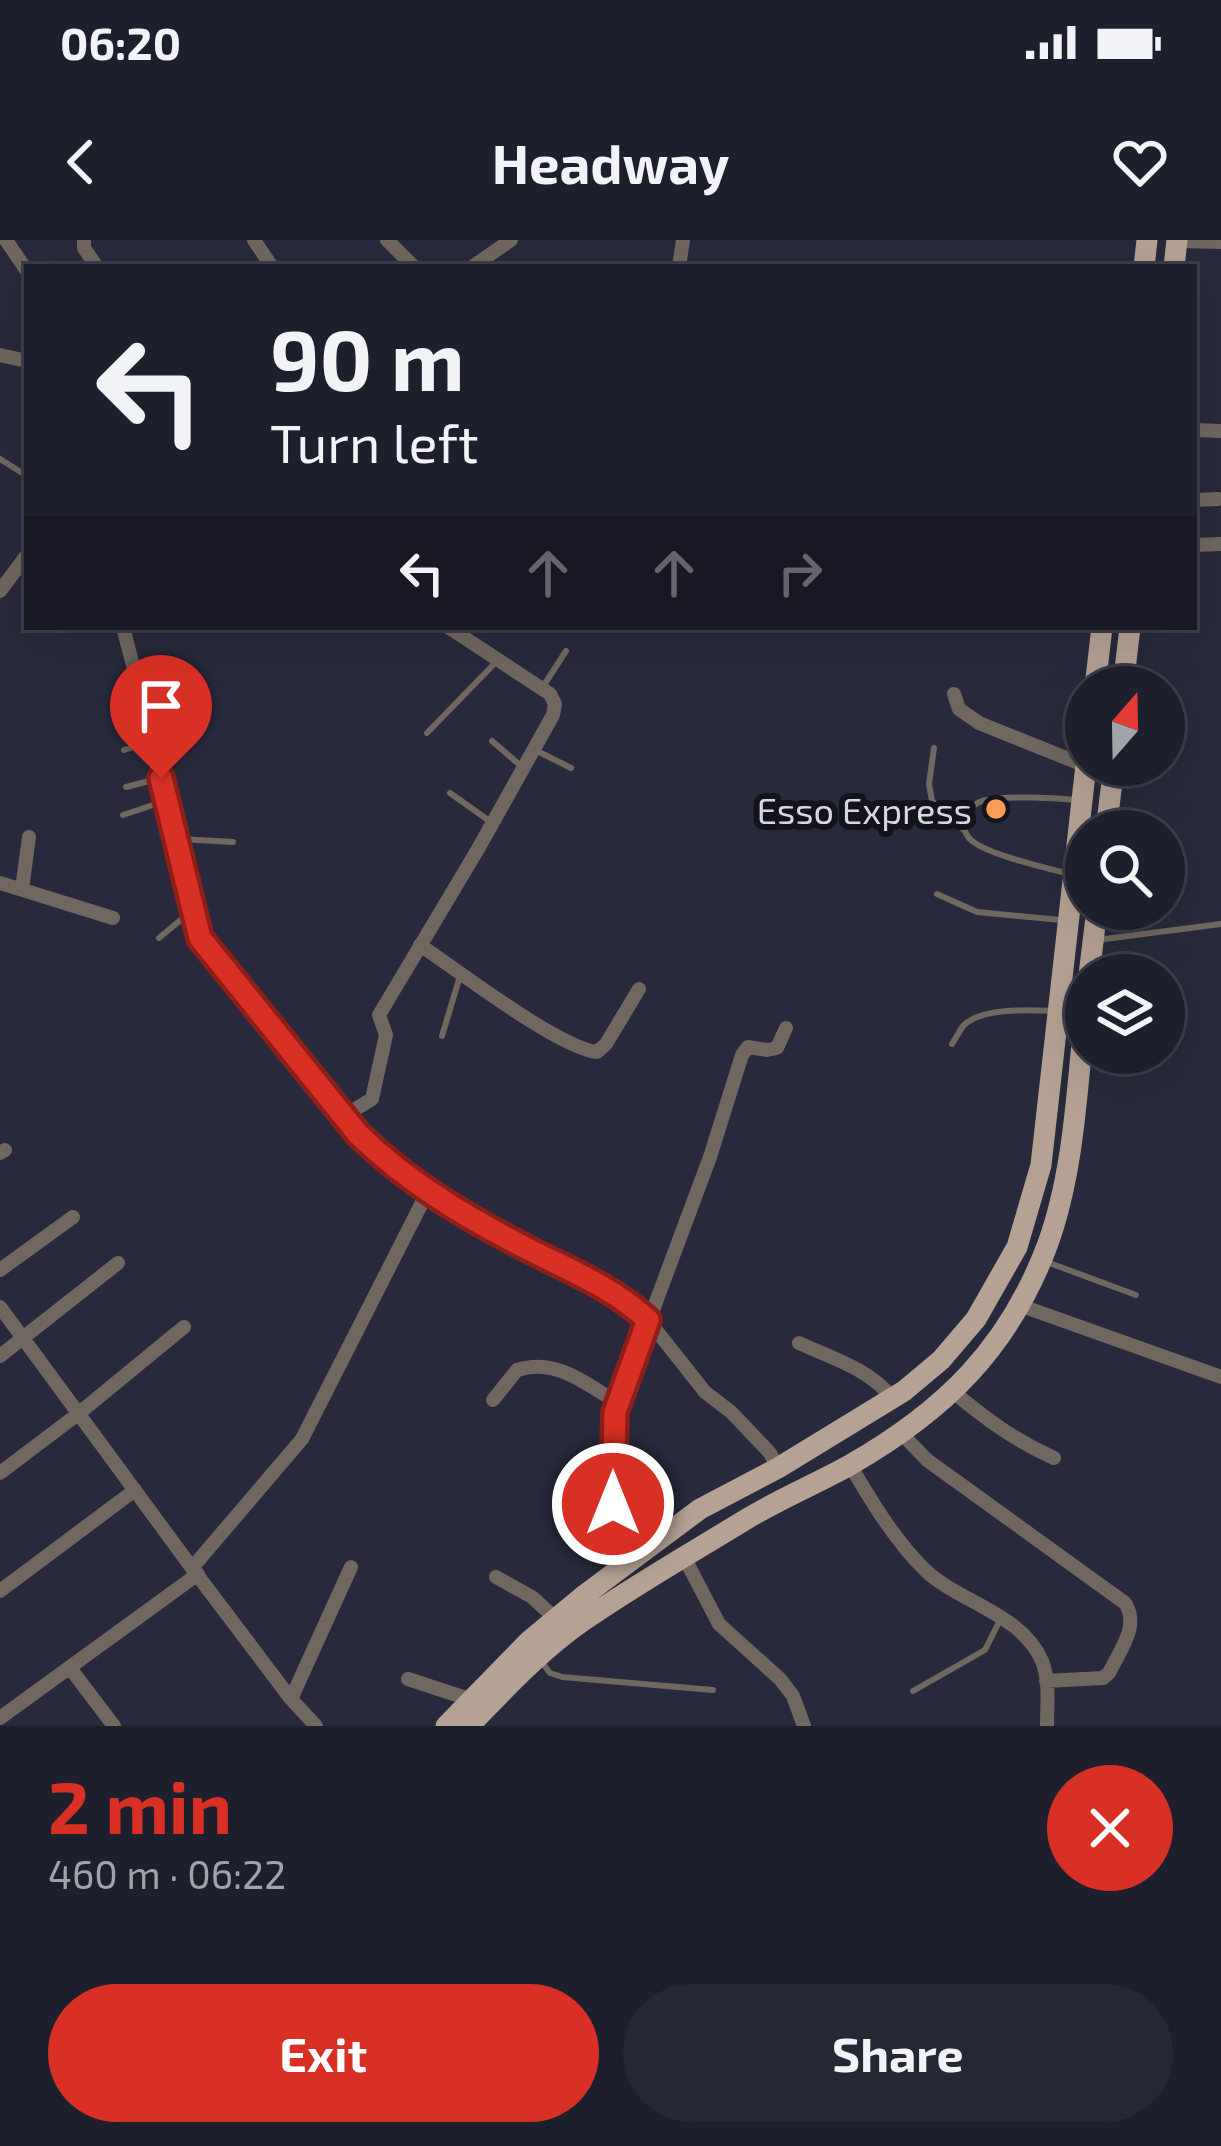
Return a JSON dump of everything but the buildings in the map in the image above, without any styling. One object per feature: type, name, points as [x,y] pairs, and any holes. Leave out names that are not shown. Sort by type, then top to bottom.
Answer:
[{"type":"main road","points":[[1097,666],[1102,630]]},
{"type":"main road","points":[[1125,666],[1130,630]]},
{"type":"main road","points":[[1081,810],[1084,786]]},
{"type":"main road","points":[[446,1726],[530,1641],[624,1566],[700,1510],[892,1398],[941,1360],[976,1319],[1017,1247],[1041,1165],[1067,930]]},
{"type":"main road","points":[[1091,954],[1094,930]]},
{"type":"main road","points":[[469,1726],[580,1623],[766,1508],[850,1465],[901,1432],[984,1360],[1019,1306],[1059,1209],[1078,1074]]},
{"type":"street","points":[[6,240],[24,267]]},
{"type":"street","points":[[387,240],[411,264]]},
{"type":"street","points":[[476,264],[508,240]]},
{"type":"street","points":[[1177,240],[1221,242]]},
{"type":"street","points":[[1197,500],[1217,499]]},
{"type":"street","points":[[0,591],[24,559]]},
{"type":"street","points":[[123,630],[192,910],[208,951],[383,1159],[480,1223],[627,1300],[705,1392],[770,1453],[778,1468]]},
{"type":"street","points":[[344,1116],[372,1099],[386,1035],[379,1015],[553,715],[550,694],[453,630]]},
{"type":"street","points":[[954,694],[959,709],[980,722],[1065,757]]},
{"type":"street","points":[[22,890],[28,837]]},
{"type":"street","points":[[0,883],[112,918]]},
{"type":"street","points":[[420,945],[584,1050],[597,1052],[606,1044],[639,989]]},
{"type":"street","points":[[624,1566],[613,1504],[615,1412],[710,1157],[742,1055],[748,1047],[777,1048],[786,1028]]},
{"type":"street","points":[[0,1718],[195,1571],[302,1439],[428,1191]]},
{"type":"street","points":[[0,1270],[73,1217]]},
{"type":"street","points":[[0,1355],[118,1263]]},
{"type":"street","points":[[1019,1306],[1221,1377]]},
{"type":"street","points":[[0,1307],[291,1699],[316,1726]]},
{"type":"street","points":[[0,1473],[184,1327]]},
{"type":"street","points":[[799,1343],[862,1372],[892,1398]]},
{"type":"street","points":[[493,1400],[518,1370],[544,1366],[562,1370],[618,1403]]},
{"type":"street","points":[[952,1391],[1018,1442],[1054,1458]]},
{"type":"street","points":[[901,1432],[927,1460],[1130,1611],[1132,1624],[1109,1673],[1102,1678],[1046,1681]]},
{"type":"street","points":[[850,1465],[900,1542],[928,1573],[1025,1636],[1042,1661],[1047,1726]]},
{"type":"street","points":[[0,1591],[134,1490]]},
{"type":"street","points":[[685,1557],[718,1624],[780,1679],[793,1696],[804,1726]]},
{"type":"street","points":[[291,1699],[351,1567]]},
{"type":"street","points":[[496,1577],[532,1597],[556,1619]]},
{"type":"street","points":[[70,1668],[114,1726]]},
{"type":"street","points":[[408,1679],[472,1700]]},
{"type":"lane","points":[[542,688],[566,651]]},
{"type":"lane","points":[[428,733],[498,660]]},
{"type":"lane","points":[[492,741],[523,768]]},
{"type":"lane","points":[[124,750],[152,742]]},
{"type":"lane","points":[[934,748],[929,784],[932,801],[972,842],[1065,873]]},
{"type":"lane","points":[[534,749],[571,768]]},
{"type":"lane","points":[[126,788],[161,778]]},
{"type":"lane","points":[[450,793],[492,823]]},
{"type":"lane","points":[[964,830],[972,806],[983,801],[1042,797],[1082,801]]},
{"type":"lane","points":[[123,815],[167,800]]},
{"type":"lane","points":[[176,839],[233,842]]},
{"type":"lane","points":[[937,894],[977,912],[1065,921]]},
{"type":"lane","points":[[159,938],[192,910]]},
{"type":"lane","points":[[1093,940],[1221,924]]},
{"type":"lane","points":[[442,1036],[461,973]]},
{"type":"lane","points":[[952,1044],[965,1023],[980,1016],[1017,1010],[1058,1011]]},
{"type":"lane","points":[[1041,1260],[1136,1295]]},
{"type":"lane","points":[[913,1691],[985,1650],[1001,1617]]},
{"type":"lane","points":[[538,1658],[550,1673],[562,1677],[712,1690]]},
{"type":"place","name":"Esso Express","points":[[996,809]]},
{"type":"route","points":[[161,778],[200,938],[358,1134],[383,1159],[428,1191],[532,1251],[594,1280],[648,1320],[615,1412],[613,1504]]}]
